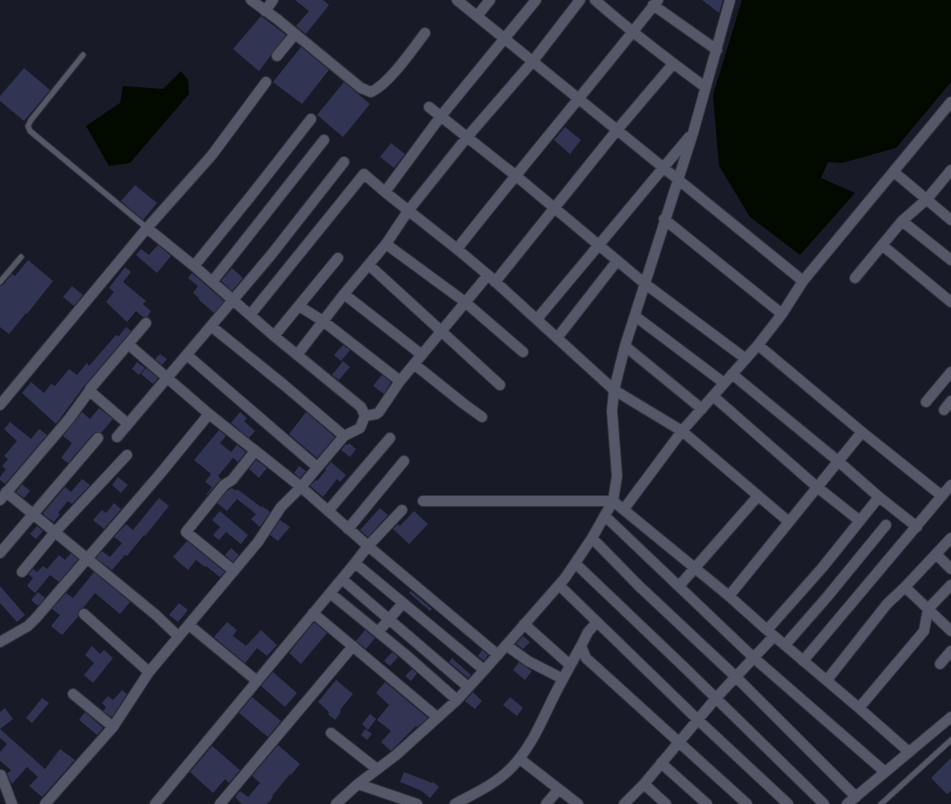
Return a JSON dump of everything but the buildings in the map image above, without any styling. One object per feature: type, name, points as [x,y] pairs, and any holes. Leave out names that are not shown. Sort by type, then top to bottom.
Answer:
[{"type":"street","points":[[251,0],[361,88],[371,92],[381,86],[425,33]]},
{"type":"street","points":[[265,10],[273,0]]},
{"type":"street","points":[[457,0],[664,167],[803,282]]},
{"type":"street","points":[[477,16],[490,0]]},
{"type":"street","points":[[385,192],[442,116],[536,0]]},
{"type":"street","points":[[297,355],[344,294],[386,244],[408,211],[468,136],[533,61],[580,0]]},
{"type":"street","points":[[595,0],[632,32],[705,87]]},
{"type":"street","points":[[336,804],[358,784],[396,755],[457,700],[576,564],[614,501],[617,476],[612,411],[614,390],[625,346],[692,133],[717,50],[730,0]]},
{"type":"street","points":[[457,249],[515,175],[579,99],[656,3],[717,50]]},
{"type":"street","points":[[277,56],[295,34]]},
{"type":"street","points":[[365,416],[379,412],[400,381],[465,302],[491,278],[555,208],[617,130],[673,64]]},
{"type":"street","points":[[0,405],[147,228],[212,155],[266,82]]},
{"type":"street","points":[[624,509],[682,431],[758,345],[782,314],[803,282],[951,102]]},
{"type":"street","points":[[429,107],[468,136],[644,283],[746,359]]},
{"type":"street","points":[[194,266],[311,119]]},
{"type":"street","points":[[537,320],[692,133]]},
{"type":"street","points":[[212,282],[324,140]]},
{"type":"street","points":[[117,437],[271,255],[344,162]]},
{"type":"street","points":[[855,278],[902,221],[927,199],[951,170]]},
{"type":"street","points":[[894,172],[951,220]]},
{"type":"street","points":[[250,315],[364,174],[491,278],[614,390],[682,431],[789,522]]},
{"type":"street","points":[[664,219],[782,314]]},
{"type":"street","points":[[902,221],[951,260]]},
{"type":"street","points":[[48,803],[113,727],[149,672],[258,542],[281,507],[301,487],[344,436],[360,428],[365,416],[361,408],[147,228]]},
{"type":"street","points":[[386,244],[465,302],[523,352]]},
{"type":"street","points":[[882,245],[951,302]]},
{"type":"street","points":[[274,336],[338,258]]},
{"type":"street","points":[[557,338],[617,261]]},
{"type":"street","points":[[369,265],[500,385]]},
{"type":"street","points":[[344,294],[422,355]]},
{"type":"street","points":[[299,306],[323,321],[400,381]]},
{"type":"street","points":[[635,316],[724,383]]},
{"type":"street","points":[[146,324],[90,390],[69,419],[3,496],[33,514],[156,615],[178,636]]},
{"type":"street","points":[[211,326],[344,436]]},
{"type":"street","points":[[128,344],[209,414],[301,487],[368,546],[498,654]]},
{"type":"street","points":[[758,345],[862,432],[942,496]]},
{"type":"street","points":[[625,346],[702,409]]},
{"type":"street","points":[[187,355],[317,467]]},
{"type":"street","points":[[414,364],[464,404],[482,416]]},
{"type":"street","points":[[926,402],[951,372]]},
{"type":"street","points":[[732,374],[917,527]]},
{"type":"street","points":[[90,390],[128,424]]},
{"type":"street","points":[[713,396],[817,487],[860,521]]},
{"type":"street","points":[[944,410],[951,402]]},
{"type":"street","points":[[0,642],[28,626],[36,618],[160,474],[209,414]]},
{"type":"street","points":[[729,596],[862,432]]},
{"type":"street","points":[[0,553],[98,438]]},
{"type":"street","points":[[328,511],[390,438]]},
{"type":"street","points":[[234,571],[186,532],[224,485],[232,480],[255,451]]},
{"type":"street","points":[[22,572],[55,532],[127,455]]},
{"type":"street","points":[[348,529],[404,461]]},
{"type":"street","points":[[803,661],[951,485]]},
{"type":"street","points":[[679,586],[758,496]]},
{"type":"street","points":[[626,803],[644,784],[697,719],[754,658],[770,633],[879,497]]},
{"type":"street","points":[[423,501],[614,501],[729,596],[909,752]]},
{"type":"street","points":[[155,804],[368,546],[402,510]]},
{"type":"street","points":[[606,516],[754,658],[885,772]]},
{"type":"street","points":[[785,645],[827,598],[886,525]]},
{"type":"street","points":[[592,538],[639,586],[736,677],[856,797]]},
{"type":"street","points":[[827,680],[887,604],[951,538]]},
{"type":"street","points":[[936,554],[951,569]]},
{"type":"street","points":[[355,563],[484,670]]},
{"type":"street","points":[[576,564],[824,804]]},
{"type":"street","points":[[342,579],[468,687]]},
{"type":"street","points":[[559,585],[697,719],[788,804]]},
{"type":"street","points":[[859,708],[924,631],[928,609],[951,585]]},
{"type":"street","points":[[905,587],[951,631]]},
{"type":"street","points":[[330,593],[457,700]]},
{"type":"street","points":[[378,632],[404,603]]},
{"type":"street","points":[[313,612],[437,717]]},
{"type":"street","points":[[84,614],[149,672]]},
{"type":"street","points":[[455,804],[496,780],[520,759],[530,744],[562,679],[588,632],[597,622]]},
{"type":"street","points":[[524,624],[570,665]]},
{"type":"street","points":[[189,625],[257,681]]},
{"type":"street","points":[[506,645],[528,661],[562,679]]},
{"type":"street","points":[[220,804],[353,646]]},
{"type":"street","points":[[581,646],[586,658],[679,741],[746,804]]},
{"type":"street","points":[[940,664],[951,652]]},
{"type":"street","points":[[73,694],[113,727]]},
{"type":"street","points":[[847,804],[951,717]]},
{"type":"street","points":[[331,734],[377,769]]},
{"type":"street","points":[[520,759],[578,804]]},
{"type":"street","points":[[661,763],[707,804]]},
{"type":"street","points":[[1,776],[12,804]]},
{"type":"street","points":[[358,784],[416,804]]},
{"type":"street","points":[[644,784],[666,804]]},
{"type":"street","points":[[546,804],[559,789]]},
{"type":"lane","points":[[82,55],[31,120],[28,126],[30,131],[147,228]]},
{"type":"lane","points":[[0,282],[21,257]]},
{"type":"lane","points":[[881,804],[951,740]]},
{"type":"shaded area","points":[[742,0],[951,0],[951,82],[896,148],[842,163],[828,162],[821,178],[855,193],[800,255],[750,217],[719,166],[713,95]]},
{"type":"shaded area","points":[[181,71],[188,80],[189,94],[130,163],[109,166],[86,126],[120,103],[123,86],[163,89]]}]
